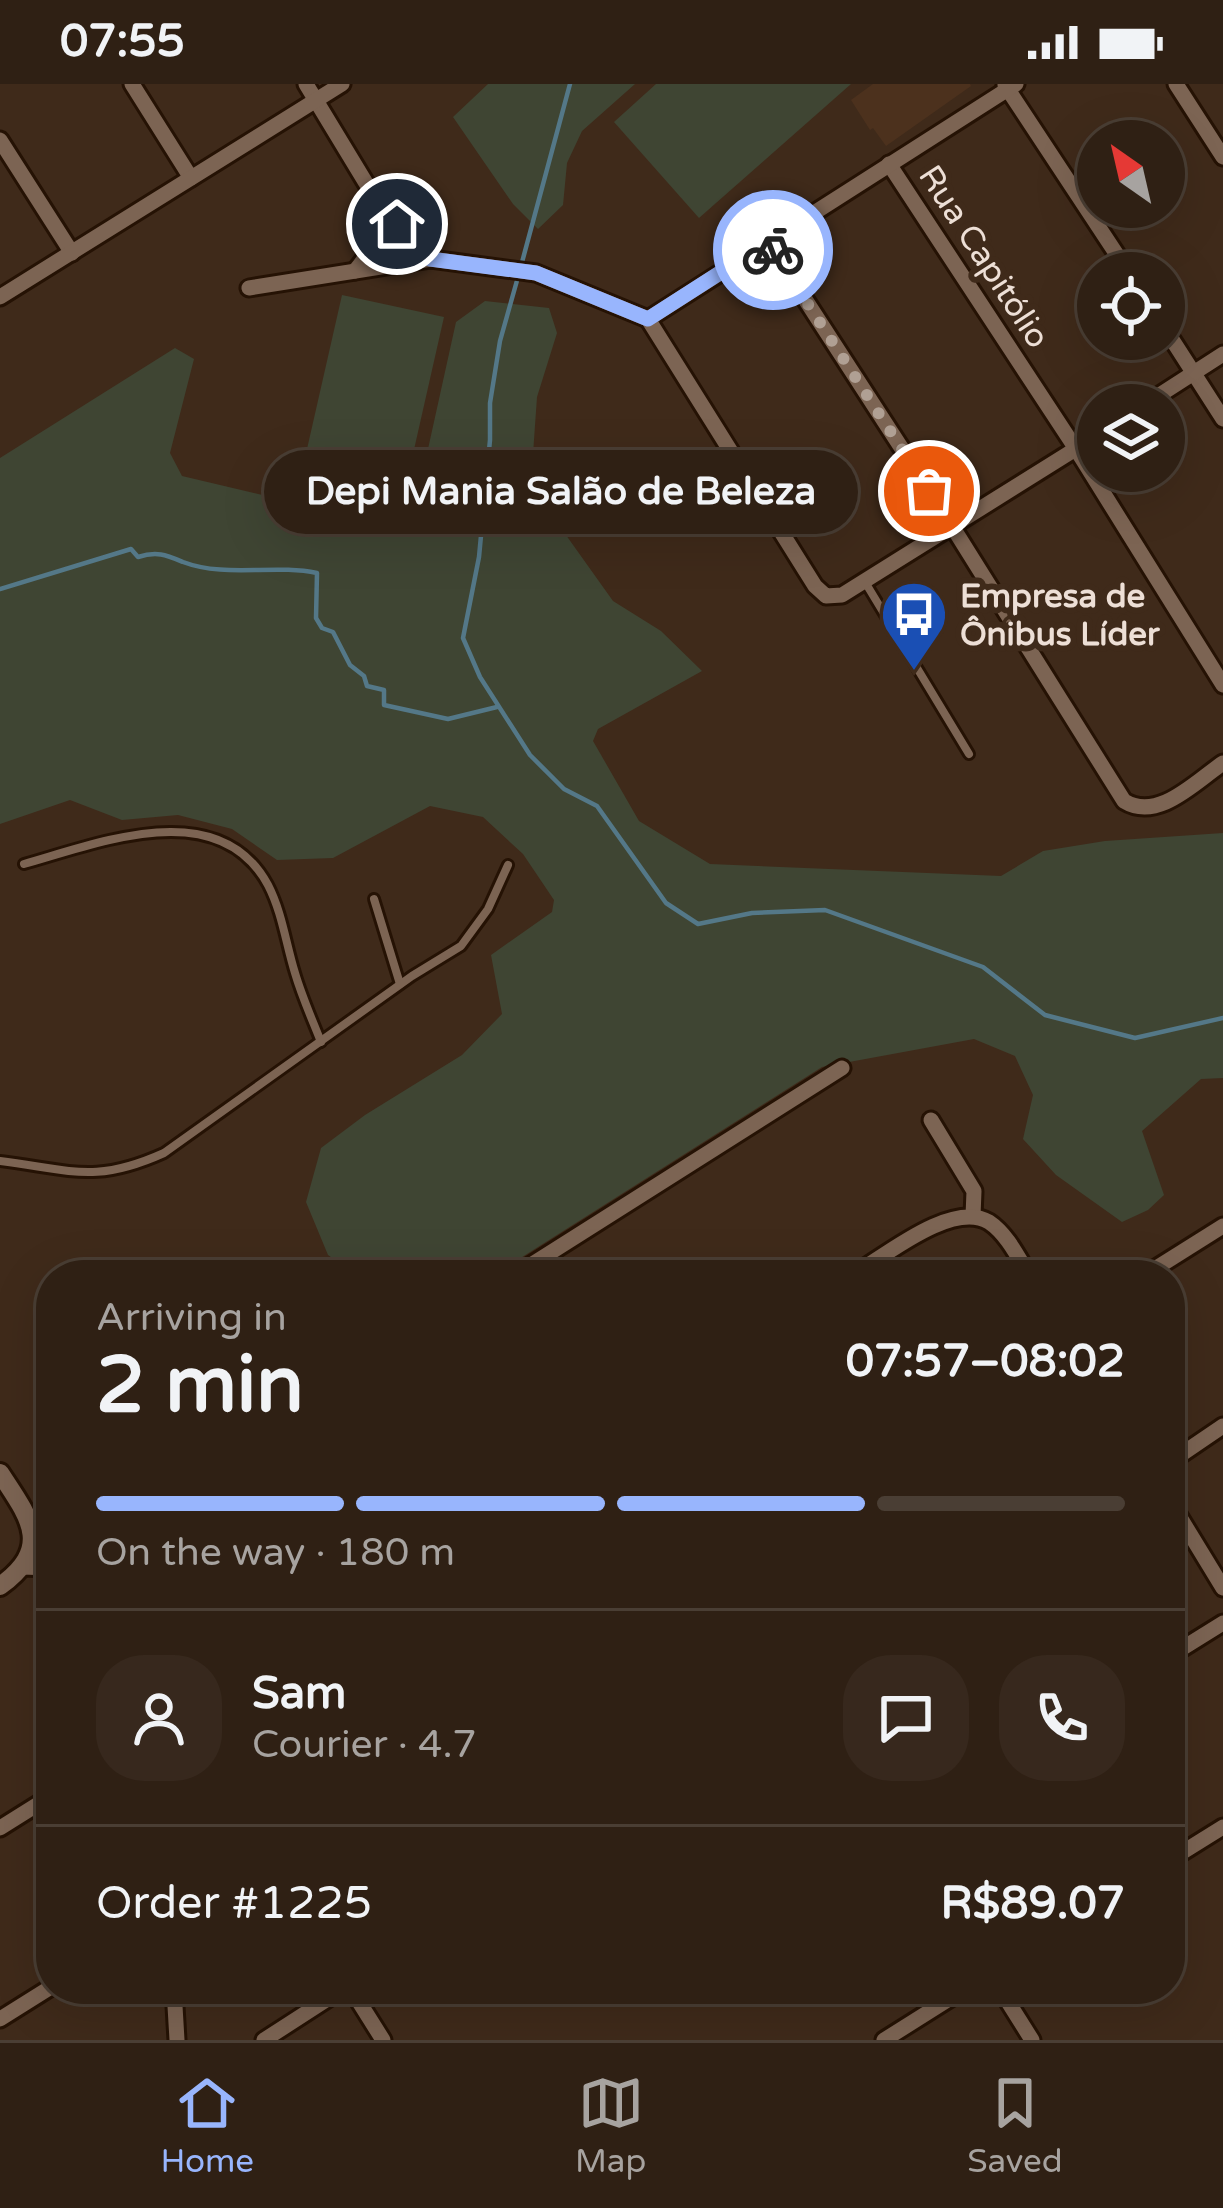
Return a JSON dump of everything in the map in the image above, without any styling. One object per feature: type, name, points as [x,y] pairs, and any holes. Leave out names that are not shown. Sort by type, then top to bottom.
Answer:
[{"type":"street","points":[[132,84],[191,178]]},
{"type":"street","points":[[306,84],[375,198],[430,259]]},
{"type":"street","points":[[0,297],[342,84]]},
{"type":"street","points":[[1176,84],[1223,157]]},
{"type":"street","points":[[648,319],[1010,86],[1116,252]]},
{"type":"street","points":[[0,140],[72,253]]},
{"type":"street","name":"Rua Capitólio","points":[[889,164],[1076,449],[1223,685]]},
{"type":"street","points":[[355,271],[376,239],[380,220],[375,198]]},
{"type":"street","points":[[768,242],[1124,802],[1150,810],[1223,764]]},
{"type":"street","points":[[249,287],[430,259],[536,273],[648,319],[814,586],[826,596],[842,595],[1076,449]]},
{"type":"street","points":[[1177,384],[1223,354]]},
{"type":"street","points":[[1185,359],[1223,419]]},
{"type":"street","points":[[539,1260],[842,1068]]},
{"type":"street","points":[[931,1120],[974,1191],[973,1216]]},
{"type":"street","points":[[878,1260],[941,1222],[973,1216],[1005,1237],[1020,1260]]},
{"type":"street","points":[[1169,1260],[1223,1226]]},
{"type":"street","points":[[1185,1452],[1223,1426]]},
{"type":"street","points":[[0,1473],[36,1525]]},
{"type":"street","points":[[0,1586],[22,1567],[31,1546],[32,1522]]},
{"type":"street","points":[[1185,1526],[1223,1588]]},
{"type":"street","points":[[22,1567],[36,1567]]},
{"type":"street","points":[[1185,1647],[1223,1623]]},
{"type":"street","points":[[0,1828],[36,1806]]},
{"type":"street","points":[[1185,1851],[1223,1827]]},
{"type":"street","points":[[0,2019],[36,1996]]},
{"type":"street","points":[[175,2004],[177,2040]]},
{"type":"street","points":[[275,2037],[324,2004]]},
{"type":"street","points":[[358,2004],[383,2040]]},
{"type":"street","points":[[884,2040],[941,2004]]},
{"type":"street","points":[[1009,2004],[1031,2040]]},
{"type":"lane","points":[[865,580],[969,754]]},
{"type":"lane","points":[[24,864],[128,835],[184,830],[218,840],[248,859],[267,884],[321,1042]]},
{"type":"lane","points":[[0,1161],[100,1175],[126,1170],[164,1153],[400,984],[461,946],[488,909],[508,866]]},
{"type":"lane","points":[[374,899],[400,984]]},
{"type":"lane","points":[[33,1808],[36,1812]]},
{"type":"shaded area","points":[[873,84],[971,86],[886,146],[851,100]]},
{"type":"green space","points":[[488,84],[635,84],[582,131],[567,163],[563,205],[538,229],[513,204],[453,117]]},
{"type":"green space","points":[[656,84],[851,84],[699,218],[614,122]]},
{"type":"green space","points":[[342,295],[444,317],[399,516],[297,493]]},
{"type":"green space","points":[[485,301],[549,308],[557,333],[537,397],[533,454],[546,507],[613,601],[661,631],[702,671],[598,729],[593,741],[639,821],[710,864],[1001,876],[1043,851],[1105,841],[1223,833],[1223,1078],[1201,1079],[1142,1131],[1164,1195],[1148,1210],[1122,1222],[1056,1175],[1023,1139],[1033,1095],[1015,1056],[974,1039],[822,1067],[518,1260],[335,1260],[328,1255],[306,1202],[321,1148],[462,1055],[502,1014],[491,955],[552,912],[554,900],[523,854],[483,817],[430,806],[333,858],[277,860],[232,829],[178,815],[122,820],[70,800],[0,824],[0,458],[175,348],[194,359],[170,453],[182,476],[397,527],[413,517],[456,322]]},
{"type":"waterway","points":[[521,266],[570,84]]},
{"type":"waterway","points":[[518,277],[500,341],[490,403],[479,557],[463,638],[480,677],[530,755],[564,789],[597,806],[666,903],[698,924],[752,913],[825,910],[983,967],[1045,1015],[1135,1038],[1223,1018]]},
{"type":"waterway","points":[[0,589],[131,549],[138,557],[161,555],[199,567],[317,573],[316,618],[322,628],[333,632],[367,686],[384,690],[384,705],[448,719],[497,707]]},
{"type":"way so far","points":[[773,250],[929,491]]},
{"type":"place","name":"Depi Mania Salão de Beleza","points":[[929,491]]},
{"type":"place","name":"Empresa de Ônibus Líder","points":[[914,673]]},
{"type":"route","points":[[397,224],[430,259],[536,273],[648,319],[768,242],[773,250]]}]
